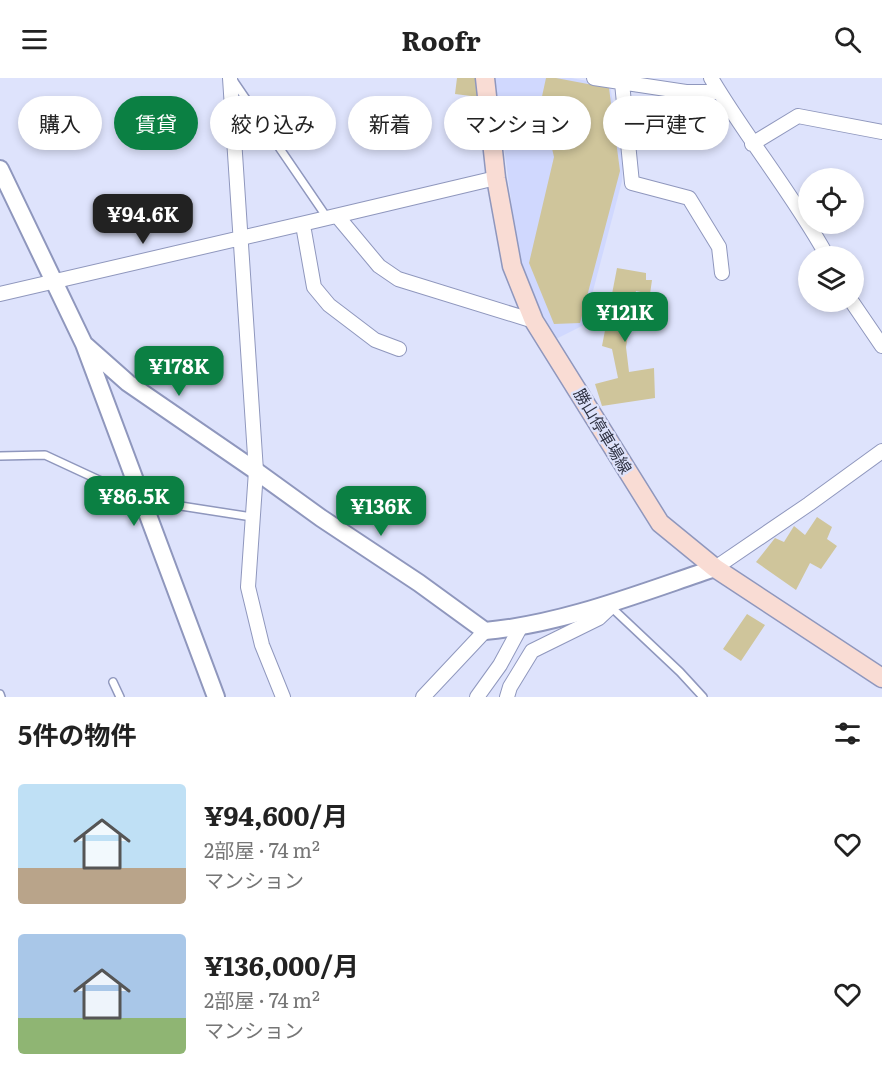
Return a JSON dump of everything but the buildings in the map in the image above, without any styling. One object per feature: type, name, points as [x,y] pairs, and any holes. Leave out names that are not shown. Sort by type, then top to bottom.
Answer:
[{"type":"main road","name":"勝山停車場線","points":[[485,78],[496,178],[512,266],[534,321],[660,524],[715,568],[882,678]]},
{"type":"street","points":[[230,78],[256,471],[248,587],[262,645],[283,697]]},
{"type":"street","points":[[594,78],[686,92],[719,92]]},
{"type":"street","points":[[711,78],[752,144],[822,246]]},
{"type":"street","points":[[622,83],[632,183],[689,198],[719,247],[723,273]]},
{"type":"street","points":[[752,144],[798,116],[882,132]]},
{"type":"street","points":[[1,172],[84,344],[216,697]]},
{"type":"street","points":[[0,294],[54,280],[240,240],[496,178]]},
{"type":"street","points":[[333,218],[379,266],[398,279],[534,321]]},
{"type":"street","points":[[303,225],[314,286],[329,304],[375,339],[399,349]]},
{"type":"street","points":[[859,312],[882,346]]},
{"type":"street","points":[[84,344],[128,383],[321,518],[419,583],[484,631],[520,628],[614,603],[715,568],[882,451]]},
{"type":"street","points":[[507,697],[510,687],[532,651],[599,618],[614,603]]},
{"type":"street","points":[[477,697],[500,665],[520,628]]},
{"type":"street","points":[[423,697],[484,631]]},
{"type":"lane","points":[[230,78],[333,218]]},
{"type":"lane","points":[[0,456],[45,455],[142,500],[252,517]]},
{"type":"lane","points":[[614,603],[703,697]]},
{"type":"lane","points":[[113,682],[120,697]]},
{"type":"shaded area","points":[[495,78],[571,78],[610,85],[612,96],[603,96],[603,150],[621,150],[622,181],[584,325],[556,339],[534,298],[518,253],[504,150],[591,150],[591,96],[497,96]]}]
